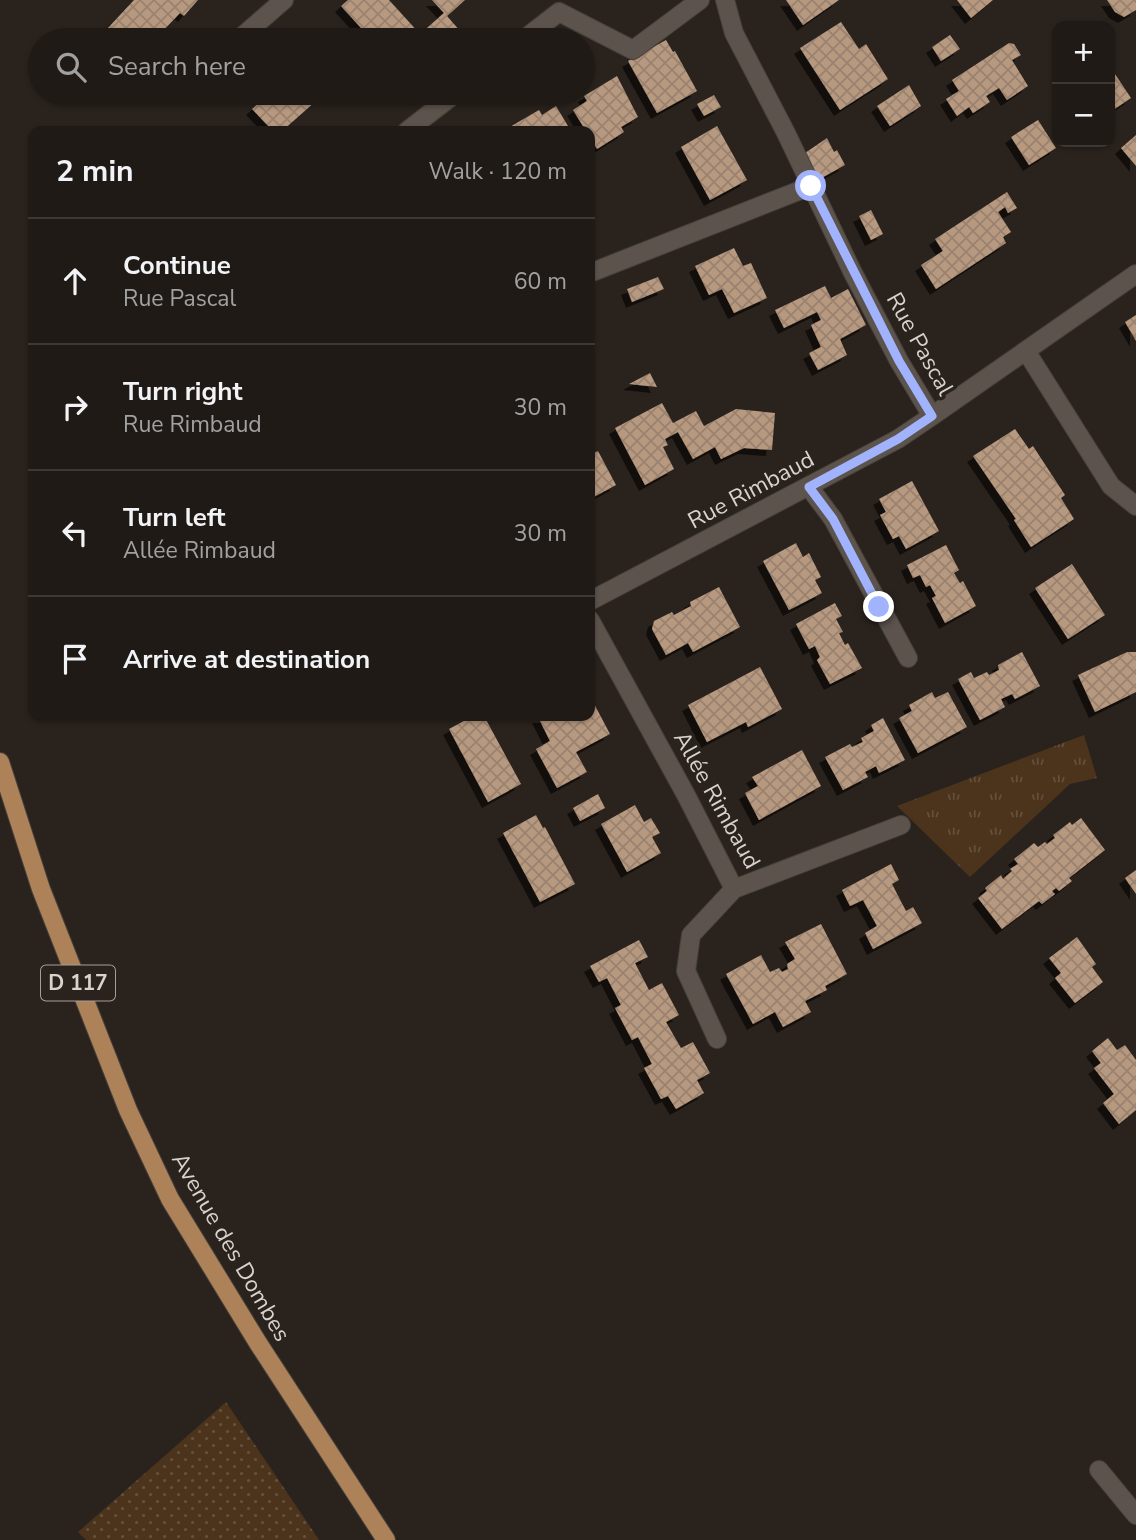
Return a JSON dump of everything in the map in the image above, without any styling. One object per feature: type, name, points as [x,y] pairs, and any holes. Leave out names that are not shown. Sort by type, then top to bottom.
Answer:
[{"type":"main road","name":"Avenue des Dombes","points":[[0,762],[41,889],[128,1110],[170,1199],[258,1343],[386,1540]]},
{"type":"street","points":[[252,28],[284,0]]},
{"type":"street","points":[[595,30],[633,50],[701,0]]},
{"type":"street","name":"Rue Pascal","points":[[725,0],[734,33],[881,327],[932,416],[1136,274]]},
{"type":"street","points":[[538,28],[559,12],[590,28]]},
{"type":"street","points":[[413,126],[441,105]]},
{"type":"street","points":[[595,271],[811,186]]},
{"type":"street","points":[[1026,351],[1111,486],[1136,506]]},
{"type":"street","name":"Rue Rimbaud","points":[[595,598],[898,439],[932,416]]},
{"type":"street","points":[[809,487],[833,519],[908,658]]},
{"type":"street","name":"Allée Rimbaud","points":[[595,629],[734,889],[901,825]]},
{"type":"street","points":[[717,1039],[686,971],[691,935],[734,889]]},
{"type":"street","points":[[1099,1470],[1136,1515]]},
{"type":"green space","points":[[1084,735],[1097,778],[1070,784],[970,877],[897,806]]},
{"type":"green space","points":[[226,1402],[319,1540],[86,1540],[78,1532]]},
{"type":"building","points":[[134,0],[198,0],[184,16],[180,13],[166,28],[108,28]]},
{"type":"building","points":[[348,0],[389,0],[415,28],[361,28],[341,6]]},
{"type":"building","points":[[432,0],[465,0],[447,16],[458,28],[427,28],[444,13]]},
{"type":"building","points":[[786,0],[839,0],[803,25]]},
{"type":"building","points":[[957,0],[993,0],[971,18]]},
{"type":"building","points":[[1107,0],[1136,0],[1136,10],[1124,17],[1115,12]]},
{"type":"building","points":[[841,22],[859,49],[866,44],[888,79],[840,110],[800,48]]},
{"type":"building","points":[[950,35],[960,49],[941,61],[932,47]]},
{"type":"building","points":[[666,40],[697,91],[657,113],[628,61]]},
{"type":"building","points":[[1009,43],[1014,44],[1021,55],[1012,60],[1028,86],[1007,100],[999,88],[986,96],[990,102],[973,113],[969,107],[957,116],[946,99],[959,91],[952,80]]},
{"type":"building","points":[[1115,74],[1131,98],[1115,109]]},
{"type":"building","points":[[617,76],[638,117],[621,127],[624,132],[597,149],[595,126],[583,126],[573,110],[581,105],[595,105],[595,89]]},
{"type":"building","points":[[909,85],[921,106],[890,126],[877,106]]},
{"type":"building","points":[[714,95],[721,107],[704,116],[697,104]]},
{"type":"building","points":[[256,105],[311,105],[288,126],[268,126],[252,109]]},
{"type":"building","points":[[556,106],[568,126],[511,126],[539,110],[542,115]]},
{"type":"building","points":[[1038,120],[1052,142],[1052,147],[1056,148],[1029,165],[1011,137]]},
{"type":"building","points":[[717,126],[747,180],[710,200],[681,147]]},
{"type":"building","points":[[1136,135],[1136,166],[1121,148]]},
{"type":"building","points":[[827,138],[845,165],[816,181],[802,155]]},
{"type":"building","points":[[1007,192],[1017,208],[1008,213],[1005,207],[998,212],[1011,232],[1003,237],[1006,243],[936,289],[921,265],[943,251],[935,239]]},
{"type":"building","points":[[871,210],[883,234],[871,240],[859,216]]},
{"type":"building","points":[[734,248],[743,266],[751,263],[767,298],[734,313],[722,289],[709,295],[695,266]]},
{"type":"building","points":[[658,277],[664,289],[632,302],[627,289]]},
{"type":"building","points":[[825,286],[831,298],[848,289],[866,325],[840,339],[847,355],[818,370],[809,353],[821,347],[811,325],[821,320],[817,312],[784,328],[775,310]]},
{"type":"building","points":[[1136,315],[1136,341],[1125,322]]},
{"type":"building","points":[[650,373],[657,387],[629,384]]},
{"type":"building","points":[[662,403],[673,423],[696,411],[704,426],[736,409],[775,413],[772,450],[744,448],[721,459],[715,447],[693,459],[678,432],[665,439],[668,445],[663,447],[674,469],[645,485],[615,428]]},
{"type":"building","points":[[1015,429],[1029,449],[1033,446],[1065,495],[1061,498],[1074,519],[1031,547],[1014,520],[1016,519],[973,456]]},
{"type":"building","points":[[598,451],[616,485],[595,496],[595,452]]},
{"type":"building","points":[[912,481],[939,531],[906,549],[899,536],[893,539],[880,515],[886,512],[879,499]]},
{"type":"building","points":[[796,543],[803,557],[809,553],[821,577],[815,580],[822,593],[789,610],[763,561]]},
{"type":"building","points":[[946,545],[959,570],[954,573],[960,583],[963,581],[976,606],[945,623],[932,598],[936,596],[930,585],[926,587],[920,575],[913,578],[907,565]]},
{"type":"building","points":[[1072,564],[1105,615],[1068,639],[1035,588]]},
{"type":"building","points":[[719,587],[740,627],[693,652],[688,643],[666,655],[652,629],[654,621],[672,612],[674,615],[691,606],[690,602]]},
{"type":"building","points":[[835,603],[842,616],[836,619],[843,632],[839,633],[862,668],[830,684],[817,660],[820,657],[815,646],[809,649],[796,624]]},
{"type":"building","points":[[1022,652],[1040,686],[1015,699],[1012,694],[1001,699],[1005,707],[980,720],[958,679],[971,672],[974,678],[987,672],[989,675],[999,670],[998,665]]},
{"type":"building","points":[[1127,652],[1136,652],[1136,692],[1095,712],[1078,675]]},
{"type":"building","points":[[760,667],[782,709],[748,727],[746,722],[707,742],[688,705]]},
{"type":"building","points":[[932,692],[935,698],[948,692],[967,727],[918,753],[899,718],[912,711],[909,705]]},
{"type":"building","points":[[595,706],[610,734],[576,752],[587,772],[557,788],[536,749],[550,741],[540,721],[595,721]]},
{"type":"building","points":[[883,718],[905,760],[879,773],[876,766],[865,772],[868,777],[843,790],[825,757],[850,744],[852,747],[863,742],[861,738],[874,731],[871,725]]},
{"type":"building","points":[[464,721],[487,721],[521,784],[488,802],[449,729]]},
{"type":"building","points":[[802,750],[821,786],[759,820],[745,793],[758,786],[752,777]]},
{"type":"building","points":[[598,794],[605,808],[580,821],[573,808]]},
{"type":"building","points":[[635,805],[644,822],[651,818],[660,833],[652,837],[661,853],[627,872],[601,824]]},
{"type":"building","points":[[536,815],[575,884],[540,902],[503,833]]},
{"type":"building","points":[[1081,818],[1105,850],[1069,878],[1072,881],[1059,891],[1056,888],[1052,891],[1055,894],[1042,904],[1039,901],[1002,929],[978,898],[987,891],[985,888],[1001,875],[1003,879],[1012,871],[1010,869],[1018,864],[1014,859],[1034,843],[1038,847],[1045,842],[1047,844],[1055,838],[1053,835],[1070,822],[1072,825]]},
{"type":"building","points":[[891,864],[899,880],[892,884],[906,911],[913,907],[922,923],[873,949],[865,933],[877,926],[863,900],[850,906],[842,890]]},
{"type":"building","points":[[1136,870],[1136,894],[1125,878]]},
{"type":"building","points":[[821,924],[847,974],[825,986],[827,990],[805,1001],[811,1012],[783,1027],[775,1012],[753,1024],[726,974],[761,955],[770,972],[779,968],[782,972],[788,969],[787,964],[795,959],[785,942]]},
{"type":"building","points":[[1077,937],[1096,964],[1092,967],[1103,982],[1075,1003],[1055,978],[1061,973],[1049,958]]},
{"type":"building","points":[[639,940],[648,957],[635,963],[649,990],[662,983],[679,1015],[666,1022],[681,1048],[693,1042],[710,1073],[697,1080],[704,1093],[676,1109],[668,1096],[661,1099],[644,1068],[652,1064],[638,1037],[632,1040],[615,1008],[621,1005],[607,978],[599,982],[590,966]]},
{"type":"building","points":[[1108,1038],[1117,1050],[1125,1045],[1136,1060],[1136,1110],[1119,1124],[1103,1103],[1114,1094],[1094,1068],[1101,1063],[1092,1051]]},
{"type":"route","points":[[811,186],[899,361],[932,416],[898,439],[809,487],[833,519],[879,607]]}]
